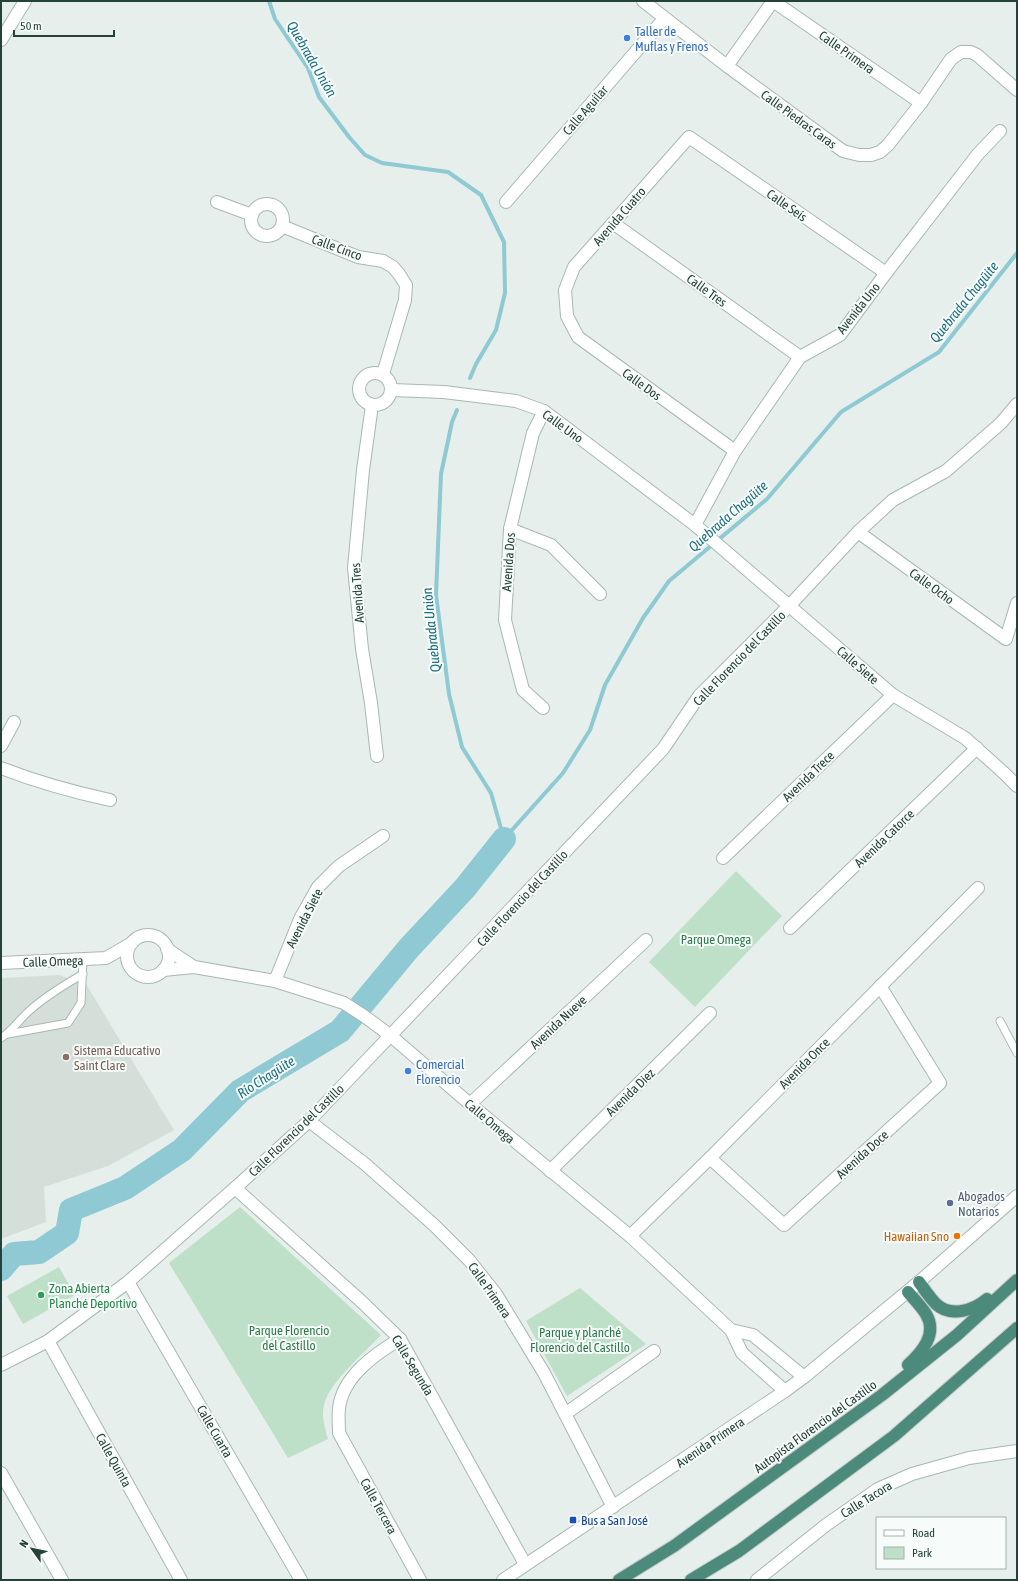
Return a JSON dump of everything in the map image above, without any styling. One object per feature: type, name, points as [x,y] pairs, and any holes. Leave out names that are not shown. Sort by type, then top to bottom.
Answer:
[{"type":"highway","points":[[919,1282],[937,1305],[950,1311],[958,1311],[977,1306],[1017,1273]]},
{"type":"highway","name":"Autopista Florencio del Castillo","points":[[620,1580],[674,1546],[882,1395],[957,1335],[1017,1280]]},
{"type":"highway","points":[[882,1395],[897,1375],[923,1350],[929,1340],[929,1321],[926,1314],[908,1292]]},
{"type":"highway","points":[[691,1580],[738,1552],[894,1436],[1017,1328]]},
{"type":"street","points":[[1,40],[25,1]]},
{"type":"street","name":"Calle Piedras Caras","points":[[642,1],[664,19],[843,151],[858,155],[871,155],[880,152],[888,145],[921,102],[951,59],[961,52],[971,52],[977,55],[1017,90]]},
{"type":"street","points":[[727,66],[773,1]]},
{"type":"street","name":"Calle Primera","points":[[773,1],[921,102]]},
{"type":"street","name":"Calle Aguilar","points":[[506,202],[664,19]]},
{"type":"street","name":"Avenida Uno","points":[[695,525],[735,451],[800,357],[840,335],[978,154],[1000,131]]},
{"type":"street","name":"Calle Seís","points":[[688,136],[886,273]]},
{"type":"street","name":"Avenida Cuatro","points":[[566,304],[566,290],[574,267],[688,136]]},
{"type":"street","points":[[217,202],[252,215]]},
{"type":"street","points":[[262,204],[274,205],[279,209],[282,215],[282,226],[275,235],[263,237],[253,230],[251,224],[252,215],[262,204]]},
{"type":"street","name":"Calle Tres","points":[[613,223],[800,357]]},
{"type":"street","name":"Calle Cinco","points":[[282,226],[358,257],[383,261],[393,266],[399,274],[406,285],[405,300],[383,374]]},
{"type":"street","name":"Calle Dos","points":[[566,304],[567,316],[578,337],[735,451]]},
{"type":"street","points":[[371,373],[377,373],[383,374],[388,378],[391,383],[392,390],[388,400],[378,406],[372,405],[362,399],[359,387],[361,381],[371,373]]},
{"type":"street","name":"Calle Uno","points":[[392,390],[444,392],[516,401],[544,410],[706,534]]},
{"type":"street","name":"Calle Florencio del Castillo","points":[[1,1365],[48,1341],[128,1282],[309,1121],[663,749],[699,696],[790,605],[858,532],[893,500],[946,471],[1001,423],[1017,404]]},
{"type":"street","name":"Avenida Tres","points":[[372,405],[363,470],[354,568],[362,649],[371,703],[377,756]]},
{"type":"street","name":"Avenida Dos","points":[[543,708],[523,690],[505,620],[510,529],[533,433],[544,410]]},
{"type":"street","points":[[510,529],[551,545],[600,594]]},
{"type":"street","name":"Calle Ocho","points":[[858,532],[1006,639],[1017,602]]},
{"type":"street","name":"Calle Siete","points":[[706,534],[790,605],[892,695],[965,738],[1017,786]]},
{"type":"street","name":"Avenida Trece","points":[[723,858],[892,695]]},
{"type":"street","points":[[1,746],[14,722]]},
{"type":"street","name":"Avenida Catorce","points":[[790,928],[977,748]]},
{"type":"street","points":[[1,768],[72,792],[110,800]]},
{"type":"street","name":"Avenida Siete","points":[[275,981],[300,919],[318,887],[339,866],[383,836]]},
{"type":"street","name":"Avenida Once","points":[[630,1236],[710,1158],[978,888]]},
{"type":"street","points":[[151,936],[158,938],[167,949],[167,963],[164,970],[158,975],[150,977],[142,976],[135,973],[130,967],[127,955],[132,943],[138,938],[151,936]]},
{"type":"street","name":"Avenida Nueve","points":[[470,1104],[646,940]]},
{"type":"street","name":"Calle Omega","points":[[1,963],[106,958],[132,943]]},
{"type":"street","name":"Calle Omega","points":[[167,949],[194,967]]},
{"type":"street","name":"Calle Omega","points":[[106,958],[130,967]]},
{"type":"street","name":"Calle Omega","points":[[164,970],[194,967],[275,981],[344,1003],[364,1016],[391,1036],[550,1171],[630,1236],[731,1330],[742,1353],[785,1392]]},
{"type":"street","name":"Avenida Doce","points":[[710,1158],[784,1225],[940,1083],[880,986]]},
{"type":"street","name":"Avenida Diez","points":[[550,1171],[710,1013]]},
{"type":"street","name":"Calle Primera","points":[[309,1121],[365,1164],[434,1225],[470,1260],[496,1294],[544,1373],[613,1507]]},
{"type":"street","name":"Calle Segunda","points":[[235,1188],[362,1302],[400,1339],[525,1564]]},
{"type":"street","name":"Avenida Primera","points":[[503,1580],[785,1392],[908,1292],[1017,1196]]},
{"type":"street","name":"Calle Cuarta","points":[[128,1282],[301,1580]]},
{"type":"street","name":"Calle Omega","points":[[731,1330],[753,1336],[804,1377]]},
{"type":"street","name":"Calle Tercera","points":[[400,1339],[383,1350],[358,1370],[346,1388],[339,1407],[339,1433],[420,1580]]},
{"type":"street","name":"Calle Quinta","points":[[48,1341],[181,1580]]},
{"type":"street","points":[[565,1414],[654,1350]]},
{"type":"street","name":"Calle Tacora","points":[[757,1580],[826,1525],[878,1489],[912,1474],[962,1460],[1017,1451]]},
{"type":"street","points":[[1,1473],[62,1580]]},
{"type":"lane","points":[[8,1034],[68,1023],[81,1003],[83,960]]},
{"type":"lane","points":[[1,1038],[8,1034],[28,1011],[58,989],[83,974]]},
{"type":"lane","points":[[1000,1021],[1017,1053]]},
{"type":"shaded area","name":"Sistema Educativo Saint Clare","points":[[59,975],[86,984],[174,1130],[108,1166],[44,1187],[46,1222],[1,1239],[1,978]]},
{"type":"green space","name":"Parque Omega","points":[[736,871],[782,916],[695,1007],[649,962]]},
{"type":"green space","name":"Parque Florencio del Castillo","points":[[240,1207],[381,1335],[340,1378],[327,1397],[323,1414],[328,1439],[288,1458],[169,1263]]},
{"type":"green space","name":"Zona Abierta Planché Deportivo","points":[[59,1267],[75,1295],[23,1324],[7,1296]]},
{"type":"green space","name":"Parque y planché Florencio del Castillo","points":[[580,1288],[646,1344],[567,1396],[526,1321]]},
{"type":"waterway","name":"Quebrada Unión","points":[[269,1],[275,19],[308,68],[319,97],[349,137],[365,155],[382,163],[448,172],[481,195],[504,242],[505,293],[496,330],[476,364],[470,378]]},
{"type":"waterway","name":"Quebrada Chagüite","points":[[504,839],[563,773],[590,730],[605,685],[643,618],[669,581],[767,499],[841,412],[939,352],[1017,253]]},
{"type":"waterway","name":"Quebrada Unión","points":[[457,410],[452,422],[441,474],[436,595],[449,694],[462,747],[491,793],[504,839]]},
{"type":"waterway","name":"Río Chagüite","points":[[1,1269],[14,1254],[39,1252],[67,1233],[71,1210],[125,1188],[182,1150],[240,1091],[340,1031],[409,948],[465,888],[504,839]]},
{"type":"place","name":"Taller de Muflas y Frenos","points":[[627,38]]},
{"type":"place","name":"Sistema Educativo Saint Clare","points":[[66,1057]]},
{"type":"place","name":"Comercial Florencio","points":[[408,1071]]},
{"type":"place","name":"Abogados Notarios","points":[[950,1203]]},
{"type":"place","name":"Hawaiian Sno","points":[[957,1236]]},
{"type":"place","name":"Zona Abierta Planché Deportivo","points":[[41,1295]]},
{"type":"place","name":"Bus a San José","points":[[573,1520]]}]
